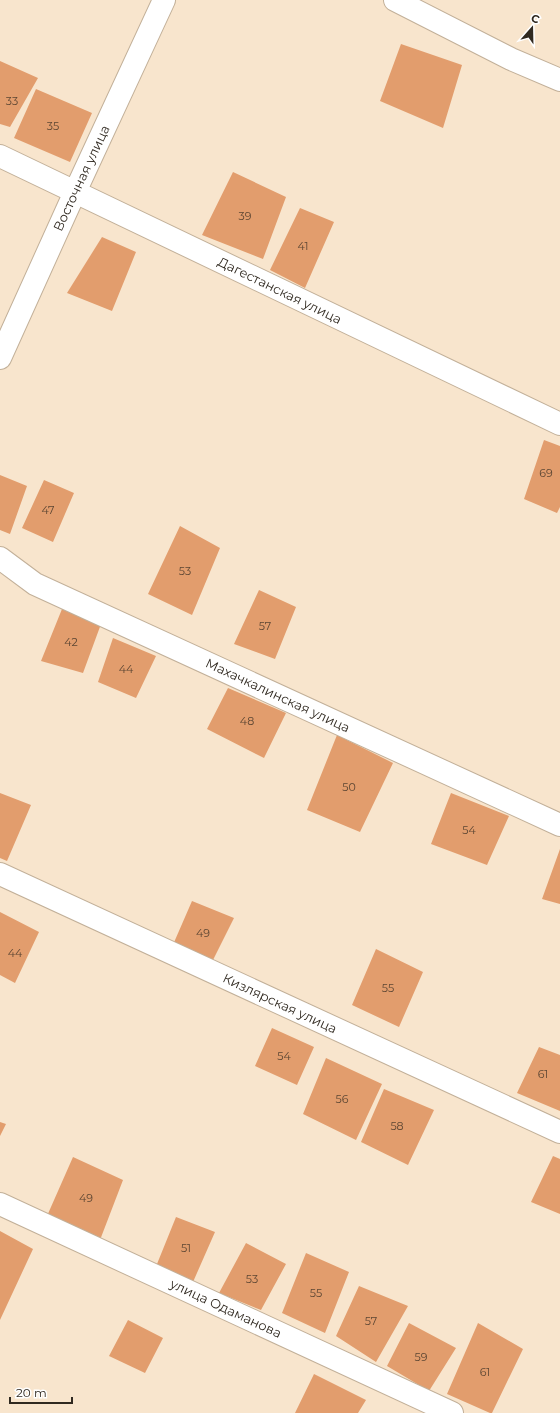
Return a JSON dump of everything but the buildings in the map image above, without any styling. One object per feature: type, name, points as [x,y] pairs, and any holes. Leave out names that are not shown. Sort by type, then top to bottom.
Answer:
[{"type":"street","name":"Восточная улица","points":[[0,358],[164,0]]},
{"type":"street","points":[[395,0],[511,59],[560,80]]},
{"type":"street","name":"Дагестанская улица","points":[[0,156],[560,424]]},
{"type":"street","name":"Махачкалинская улица","points":[[0,558],[35,584],[560,825]]},
{"type":"street","name":"Кизлярская улица","points":[[0,874],[560,1132]]},
{"type":"street","name":"улица Одаманова","points":[[0,1204],[452,1413]]}]
